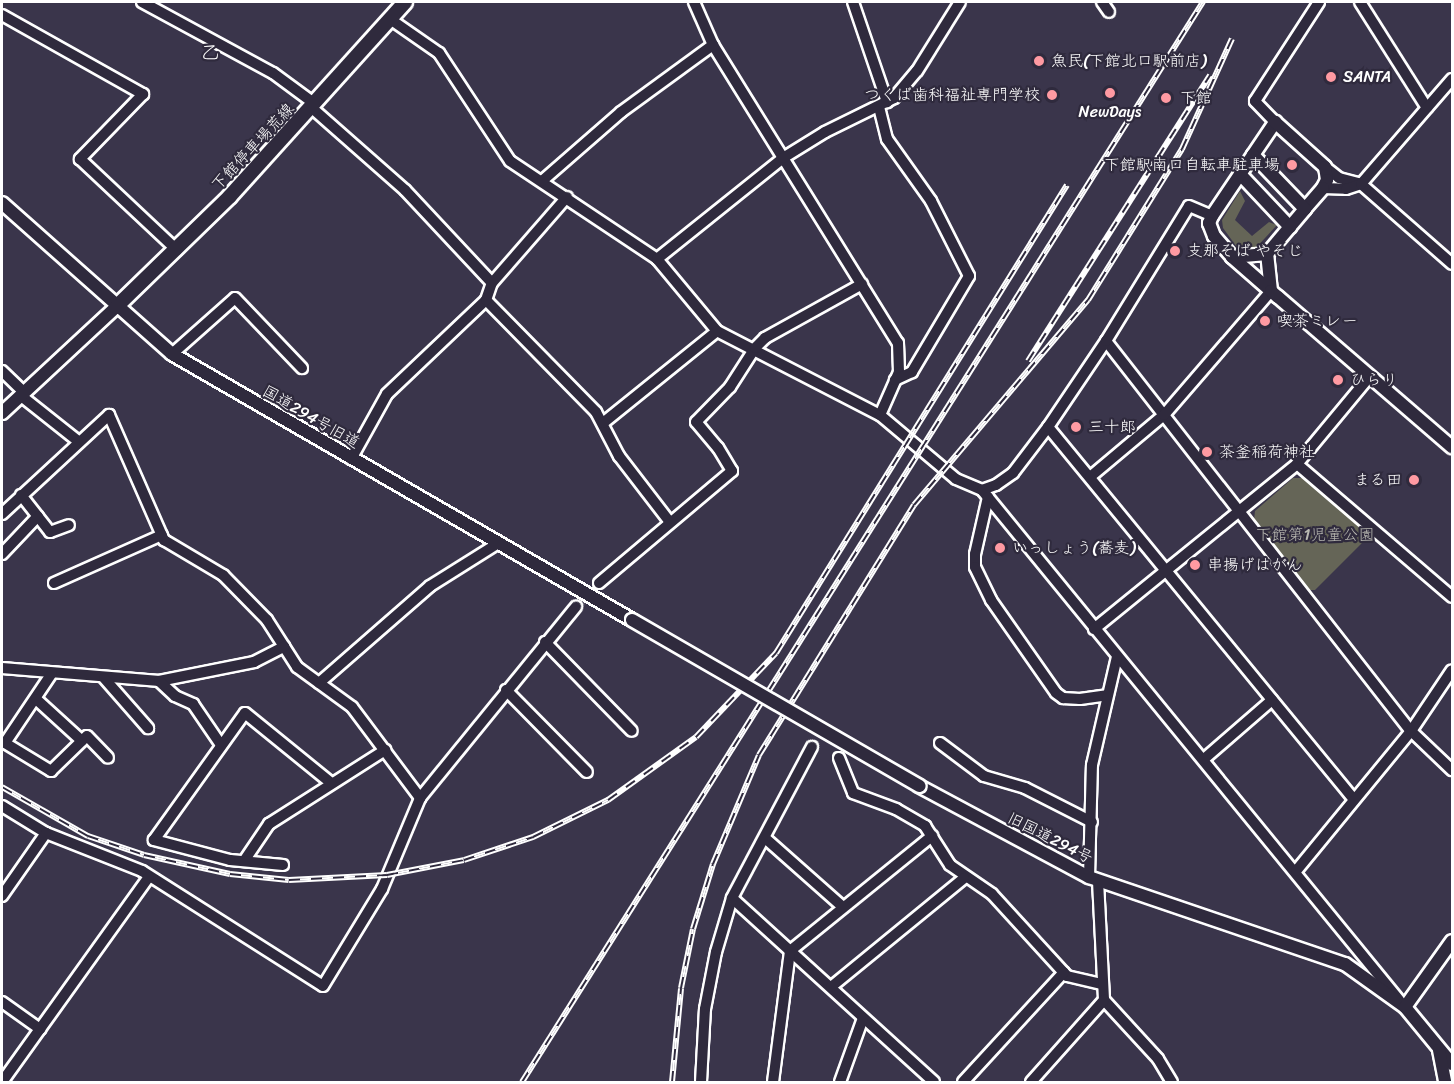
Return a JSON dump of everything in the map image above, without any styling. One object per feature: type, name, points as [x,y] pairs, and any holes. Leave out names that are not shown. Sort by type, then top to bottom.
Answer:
[{"type":"main road","name":"下館停車場荒線","points":[[116,308],[177,250],[314,106],[405,2]]},
{"type":"street","points":[[142,2],[273,73],[314,106],[405,190],[492,283]]},
{"type":"street","points":[[694,2],[713,45],[898,343],[900,359],[896,380],[880,415]]},
{"type":"street","points":[[853,2],[883,105],[887,140],[931,201],[969,276],[912,372],[896,380]]},
{"type":"street","points":[[657,259],[783,158],[825,132],[883,105],[917,71],[960,2]]},
{"type":"street","points":[[1102,2],[1109,12]]},
{"type":"street","points":[[1319,2],[1255,101],[1275,122],[1339,178],[1362,184],[1452,264]]},
{"type":"street","points":[[1360,2],[1428,108]]},
{"type":"street","points":[[2,15],[143,94],[80,159],[177,250]]},
{"type":"street","points":[[390,20],[439,53],[510,160],[657,259],[717,331],[755,348],[880,415],[956,479],[985,493],[1405,1007],[1452,941]]},
{"type":"street","points":[[542,181],[621,112],[713,45]]},
{"type":"street","points":[[1323,188],[1346,189],[1362,184],[1452,79]]},
{"type":"street","points":[[1275,122],[1212,216],[1211,231],[1232,257],[1452,446]]},
{"type":"street","points":[[1253,156],[1305,209]]},
{"type":"street","points":[[1232,257],[1267,254],[1323,188],[1327,180],[1325,166]]},
{"type":"street","points":[[1240,174],[1290,227]]},
{"type":"street","points":[[351,459],[387,394],[486,300],[492,283],[567,197]]},
{"type":"street","name":"国道294号旧道","points":[[2,203],[116,308],[172,354],[632,620]]},
{"type":"street","points":[[1107,695],[1080,699],[1063,698],[1056,693],[991,600],[975,560],[985,493],[1012,473],[1048,427],[1106,341],[1189,206],[1212,216]]},
{"type":"street","points":[[1090,477],[1164,416],[1271,291],[1267,254]]},
{"type":"street","points":[[599,583],[621,568],[669,520],[732,471],[718,448],[696,422],[730,387],[755,348],[765,338],[862,284]]},
{"type":"street","points":[[172,354],[235,298],[302,368]]},
{"type":"street","points":[[486,300],[603,423],[619,456],[669,520]]},
{"type":"street","points":[[2,413],[116,308]]},
{"type":"street","points":[[603,423],[717,331]]},
{"type":"street","points":[[1106,341],[1411,731],[1452,770]]},
{"type":"street","points":[[2,371],[22,394],[78,441]]},
{"type":"street","points":[[1094,628],[1297,464],[1370,376]]},
{"type":"street","points":[[2,514],[78,441],[109,415],[162,536],[224,575],[267,620],[297,667],[352,707],[420,798]]},
{"type":"street","points":[[1048,427],[1354,800]]},
{"type":"street","points":[[1297,464],[1452,597]]},
{"type":"street","points":[[21,495],[50,532],[69,525]]},
{"type":"street","points":[[2,554],[38,516]]},
{"type":"street","points":[[54,583],[162,536]]},
{"type":"street","points":[[319,683],[430,586],[497,544]]},
{"type":"street","points":[[2,806],[46,833],[142,870],[149,878],[323,986],[382,889],[420,798],[545,642],[576,607]]},
{"type":"street","name":"旧国道294号","points":[[632,620],[919,786],[1093,879],[1332,958],[1361,973],[1405,1007],[1452,1064]]},
{"type":"street","points":[[545,642],[632,732]]},
{"type":"street","points":[[2,668],[159,681],[254,662],[284,647]]},
{"type":"street","points":[[1117,657],[1092,765],[1093,879],[1104,1000],[1158,1059],[1172,1083]]},
{"type":"street","points":[[1296,872],[1411,731],[1452,670]]},
{"type":"street","points":[[52,673],[5,743],[51,771],[87,736],[108,758]]},
{"type":"street","points":[[104,678],[148,728]]},
{"type":"street","points":[[159,681],[175,696],[193,704],[221,746]]},
{"type":"street","points":[[506,690],[587,772]]},
{"type":"street","points":[[36,699],[82,741]]},
{"type":"street","points":[[1204,759],[1272,700]]},
{"type":"street","points":[[283,864],[244,861],[154,840],[245,713],[331,783]]},
{"type":"street","points":[[940,742],[984,776],[1025,788],[1092,822]]},
{"type":"street","points":[[701,1083],[705,1009],[716,952],[732,898],[812,747]]},
{"type":"street","points":[[244,861],[269,824],[385,750]]},
{"type":"street","points":[[839,758],[853,793],[896,809],[925,826],[951,865],[964,878],[992,894],[1064,972],[1103,984]]},
{"type":"street","points":[[2,896],[46,833]]},
{"type":"street","points":[[773,1083],[790,951],[932,836]]},
{"type":"street","points":[[765,838],[843,908]]},
{"type":"street","points":[[2,1083],[149,878]]},
{"type":"street","points":[[831,987],[964,878]]},
{"type":"street","points":[[732,898],[934,1083]]},
{"type":"street","points":[[963,1083],[1064,972]]},
{"type":"street","points":[[1036,1080],[1104,1000]]},
{"type":"street","points":[[2,1002],[40,1029]]},
{"type":"street","points":[[840,1083],[863,1018]]},
{"type":"street","points":[[1439,1049],[1445,1083]]},
{"type":"green space","points":[[1240,191],[1245,201],[1235,220],[1252,236],[1269,222],[1277,225],[1252,252],[1239,250],[1223,228],[1222,220]]},
{"type":"green space","name":"下館第1児童公園","points":[[1293,478],[1306,478],[1365,529],[1366,539],[1315,590],[1309,590],[1254,520],[1255,511]]},
{"type":"tunnel","points":[[576,607],[599,583]]},
{"type":"railway","points":[[522,1082],[1203,2]]},
{"type":"railway","points":[[672,1082],[681,988],[693,929],[713,864],[759,755],[914,505],[1088,300],[1182,149],[1232,39]]},
{"type":"railway","points":[[1028,361],[1210,75]]},
{"type":"railway","points":[[2,787],[88,836],[144,855],[230,874],[289,880],[387,875],[464,860],[533,837],[608,800],[696,737],[776,653],[1067,185]]},
{"type":"place","name":"魚民(下館北口駅前店)","points":[[1039,61]]},
{"type":"place","name":"SANTA","points":[[1331,77]]},
{"type":"place","name":"NewDays","points":[[1110,93]]},
{"type":"place","name":"つくば歯科福祉専門学校","points":[[1052,95]]},
{"type":"place","name":"下館","points":[[1166,98]]},
{"type":"place","name":"下館駅南口自転車駐車場","points":[[1292,165]]},
{"type":"place","name":"支那そば やそじ","points":[[1175,251]]},
{"type":"place","name":"喫茶ミレー","points":[[1265,321]]},
{"type":"place","name":"ひらり","points":[[1338,380]]},
{"type":"place","name":"三十郎","points":[[1076,427]]},
{"type":"place","name":"茶釜稲荷神社","points":[[1207,452]]},
{"type":"place","name":"まる田","points":[[1414,480]]},
{"type":"place","name":"いっしょう(蕎麦)","points":[[1000,548]]},
{"type":"place","name":"串揚げはがん","points":[[1195,565]]},
{"type":"district","name":"乙","points":[[210,52]]}]
